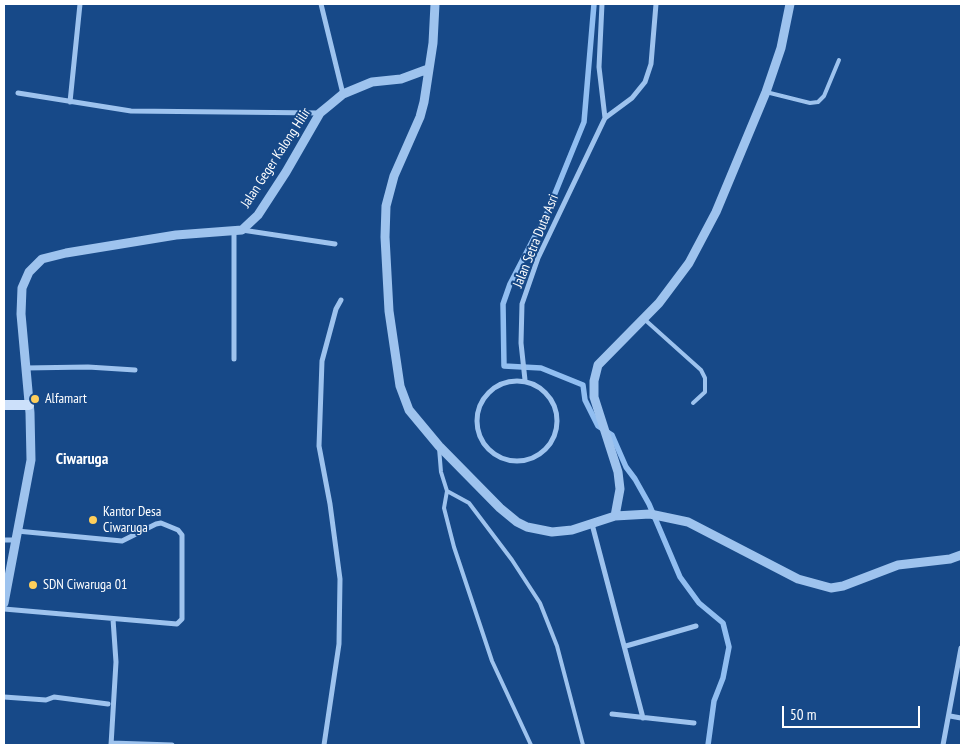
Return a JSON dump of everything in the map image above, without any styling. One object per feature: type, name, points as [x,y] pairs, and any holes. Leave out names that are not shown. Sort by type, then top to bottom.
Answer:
[{"type":"main road","points":[[4,405],[28,405]]},
{"type":"street","points":[[70,102],[80,4]]},
{"type":"street","points":[[321,4],[343,94]]},
{"type":"street","points":[[435,4],[433,42],[420,117],[394,176],[386,206],[385,237],[389,311],[400,386],[408,410],[439,446],[516,522],[527,527],[552,532],[592,524],[615,516],[650,514],[688,522],[798,579],[831,588],[843,586],[898,566],[950,559],[961,555]]},
{"type":"street","points":[[602,4],[599,67],[605,118]]},
{"type":"street","name":"Jalan Setra Duta Asri","points":[[525,380],[521,343],[522,304],[538,258],[555,218],[605,118],[632,98],[644,82],[651,64],[656,4]]},
{"type":"street","points":[[615,516],[620,489],[618,472],[594,397],[594,381],[598,365],[659,303],[689,263],[716,212],[766,92],[781,48],[790,4]]},
{"type":"street","name":"Jalan Geger Kalong Hilir","points":[[238,230],[258,215],[286,172],[320,113],[343,94],[372,82],[401,79],[428,69]]},
{"type":"street","points":[[18,93],[131,111],[320,113]]},
{"type":"street","points":[[234,359],[238,230]]},
{"type":"street","points":[[4,603],[30,460],[21,314],[22,288],[29,272],[42,259],[125,242],[176,235],[238,230],[335,244]]},
{"type":"street","points":[[324,745],[339,644],[340,579],[330,504],[319,446],[321,370],[331,326],[341,300]]},
{"type":"street","points":[[24,368],[88,367],[135,370]]},
{"type":"street","points":[[525,380],[546,394],[553,404],[557,417],[556,429],[552,441],[544,451],[533,458],[521,461],[508,461],[496,456],[486,448],[478,432],[477,413],[482,401],[489,392],[500,384],[525,380]]},
{"type":"street","points":[[4,609],[177,624],[182,621],[181,532],[161,524],[156,524],[122,541],[17,531]]},
{"type":"street","points":[[592,524],[626,646],[643,718]]},
{"type":"street","points":[[4,540],[16,540]]},
{"type":"street","points":[[113,619],[116,662],[111,744],[172,745]]},
{"type":"street","points":[[626,646],[696,626]]},
{"type":"street","points":[[943,745],[950,716],[961,648]]},
{"type":"street","points":[[4,697],[46,700],[54,697],[108,704]]},
{"type":"street","points":[[612,714],[694,723]]},
{"type":"street","points":[[950,716],[961,718]]},
{"type":"lane","points":[[766,92],[810,103],[818,102],[824,96],[839,60]]},
{"type":"lane","points":[[643,318],[701,370],[705,378],[705,392],[693,404]]},
{"type":"lane","points":[[439,446],[441,472],[447,491],[444,508],[454,546],[492,660],[531,745]]},
{"type":"lane","points":[[447,491],[469,503],[512,560],[540,603],[557,646],[583,745]]},
{"type":"waterway","points":[[594,4],[584,122],[547,213],[510,284],[503,304],[504,366],[541,368],[583,385],[585,400],[598,426],[612,435],[626,467],[649,504],[680,577],[699,603],[723,623],[729,647],[723,678],[714,701],[708,745]]},
{"type":"place","name":"Alfamart","points":[[35,399]]},
{"type":"place","name":"Kantor Desa Ciwaruga","points":[[93,520]]},
{"type":"place","name":"SDN Ciwaruga 01","points":[[33,585]]},
{"type":"district","name":"Ciwaruga","points":[[82,459]]}]
